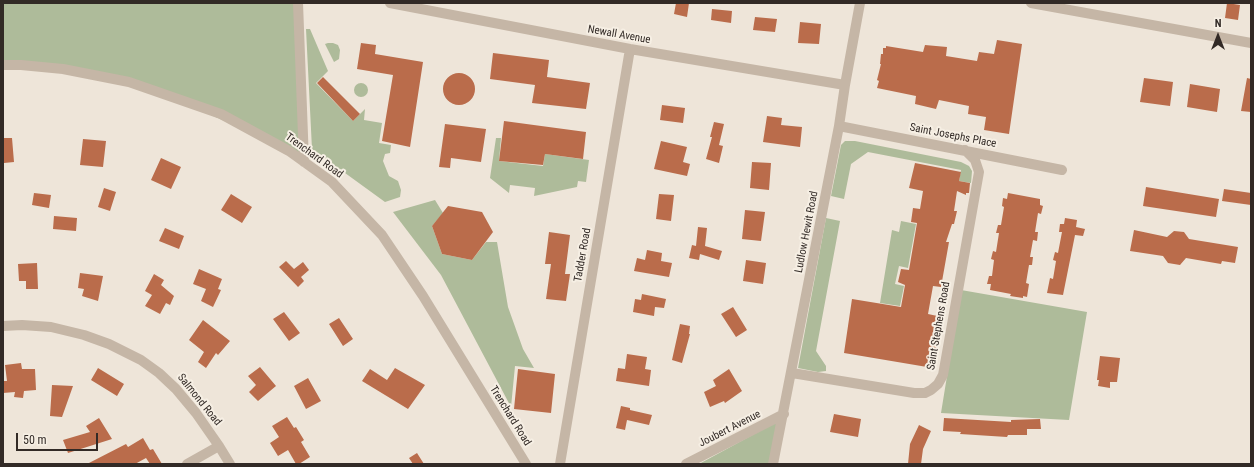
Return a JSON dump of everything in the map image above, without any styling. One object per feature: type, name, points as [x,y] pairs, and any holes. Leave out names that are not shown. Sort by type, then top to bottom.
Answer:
[{"type":"street","points":[[298,3],[304,162]]},
{"type":"street","name":"Newall Avenue","points":[[390,3],[630,49],[845,86]]},
{"type":"street","name":"Ludlow Hewit Road","points":[[773,464],[784,414],[839,126],[860,3]]},
{"type":"street","points":[[1031,3],[1049,4],[1251,43]]},
{"type":"street","name":"Tadder Road","points":[[560,464],[630,49]]},
{"type":"street","name":"Trenchard Road","points":[[3,65],[63,69],[129,82],[221,114],[289,151],[332,182],[382,235],[423,296],[526,464]]},
{"type":"street","name":"Saint Josephs Place","points":[[839,126],[1062,170]]},
{"type":"street","name":"Saint Stephens Road","points":[[792,373],[914,394],[925,393],[938,384],[943,375],[979,172],[975,160],[965,150]]},
{"type":"street","name":"Salmond Road","points":[[3,326],[22,325],[51,327],[84,335],[109,344],[141,360],[176,389],[196,413],[230,464]]},
{"type":"street","name":"Joubert Avenue","points":[[686,464],[784,414]]},
{"type":"street","points":[[187,464],[219,446]]},
{"type":"green space","points":[[3,3],[294,3],[301,156],[291,150],[133,81],[3,63]]},
{"type":"green space","points":[[306,29],[310,29],[328,71],[316,83],[353,121],[365,109],[364,120],[382,123],[379,143],[391,145],[390,153],[385,154],[383,161],[389,176],[398,181],[401,190],[400,197],[385,202],[312,149]]},
{"type":"green space","points":[[328,43],[338,45],[340,50],[339,59],[334,62],[325,44]]},
{"type":"green space","points":[[361,83],[366,85],[368,90],[366,95],[361,97],[356,95],[354,90],[356,85]]},
{"type":"green space","points":[[496,138],[501,138],[499,161],[543,166],[545,154],[589,160],[586,182],[578,181],[577,187],[534,196],[535,188],[510,185],[509,193],[490,178]]},
{"type":"green space","points":[[845,141],[855,141],[961,162],[969,166],[972,171],[971,183],[959,181],[961,170],[868,152],[851,164],[844,199],[831,196],[841,145]]},
{"type":"green space","points":[[435,200],[443,213],[432,226],[442,254],[472,260],[486,242],[497,242],[508,307],[523,349],[534,368],[515,366],[511,407],[441,275],[393,212]]},
{"type":"green space","points":[[826,218],[840,221],[816,351],[826,366],[826,371],[818,372],[798,368]]},
{"type":"green space","points":[[901,221],[916,224],[908,268],[899,266],[895,284],[904,286],[900,306],[880,303],[892,230],[899,232]]},
{"type":"green space","points":[[961,290],[1087,312],[1069,420],[941,413]]},
{"type":"green space","points":[[780,420],[770,464],[699,464]]},
{"type":"building","points":[[676,3],[689,3],[687,17],[674,14]]},
{"type":"building","points":[[1227,3],[1240,5],[1238,20],[1225,18]]},
{"type":"building","points":[[712,9],[732,11],[731,23],[711,20]]},
{"type":"building","points":[[755,17],[777,19],[775,32],[753,30]]},
{"type":"building","points":[[800,22],[821,24],[819,44],[798,43]]},
{"type":"building","points":[[997,40],[1022,44],[1009,134],[984,130],[986,117],[968,114],[969,106],[939,100],[936,109],[915,104],[916,96],[877,88],[881,54],[883,54],[883,48],[886,48],[886,46],[923,52],[925,45],[947,47],[946,56],[977,61],[979,52],[994,54]]},
{"type":"building","points":[[361,43],[376,45],[375,54],[423,62],[410,147],[382,141],[393,75],[357,69]]},
{"type":"building","points":[[493,53],[549,60],[547,77],[590,83],[586,109],[532,103],[535,85],[490,79]]},
{"type":"building","points":[[456,73],[462,73],[471,77],[475,89],[471,101],[462,105],[456,105],[447,101],[443,92],[443,86],[447,77]]},
{"type":"building","points":[[323,77],[360,114],[353,121],[317,83]]},
{"type":"building","points":[[1144,78],[1173,82],[1170,106],[1140,102]]},
{"type":"building","points":[[1247,78],[1251,79],[1251,112],[1241,111]]},
{"type":"building","points":[[1190,84],[1220,89],[1217,112],[1187,107]]},
{"type":"building","points":[[662,105],[685,108],[683,123],[660,120]]},
{"type":"building","points":[[767,116],[782,118],[781,125],[802,127],[800,147],[763,142]]},
{"type":"building","points":[[504,121],[586,132],[583,159],[545,154],[543,165],[499,161]]},
{"type":"building","points":[[714,122],[724,124],[719,145],[723,146],[719,163],[706,159],[712,137],[710,137]]},
{"type":"building","points":[[445,124],[486,129],[481,162],[451,158],[450,168],[439,167]]},
{"type":"building","points":[[3,138],[12,138],[14,162],[4,163]]},
{"type":"building","points":[[83,139],[106,141],[103,167],[80,165]]},
{"type":"building","points":[[661,141],[687,147],[683,162],[690,164],[687,176],[654,169]]},
{"type":"building","points":[[161,158],[181,167],[171,189],[151,180]]},
{"type":"building","points":[[752,162],[771,163],[769,190],[750,188]]},
{"type":"building","points":[[915,163],[961,172],[959,181],[970,183],[969,193],[966,193],[966,195],[957,191],[954,211],[957,211],[954,224],[952,224],[946,242],[949,242],[941,287],[933,286],[928,314],[942,317],[933,368],[844,353],[852,299],[901,307],[905,285],[898,282],[901,269],[909,270],[917,223],[911,222],[913,208],[920,209],[923,191],[909,188]]},
{"type":"building","points":[[1146,187],[1219,199],[1216,217],[1143,206]]},
{"type":"building","points":[[104,188],[116,192],[110,211],[98,207]]},
{"type":"building","points":[[1224,189],[1251,193],[1251,205],[1222,201]]},
{"type":"building","points":[[34,193],[51,195],[49,208],[32,205]]},
{"type":"building","points":[[1008,193],[1040,199],[1040,205],[1043,206],[1041,214],[1038,213],[1035,232],[1038,232],[1037,241],[1033,240],[1030,257],[1033,257],[1032,265],[1029,265],[1026,283],[1029,284],[1027,297],[1023,296],[1023,298],[990,290],[991,284],[987,284],[989,276],[992,276],[994,260],[991,259],[993,251],[996,252],[999,233],[996,233],[998,225],[1001,225],[1004,207],[1002,206],[1003,198],[1007,199]]},
{"type":"building","points":[[231,194],[252,207],[242,223],[221,210]]},
{"type":"building","points":[[659,194],[674,195],[671,221],[656,219]]},
{"type":"building","points":[[448,206],[482,212],[493,232],[472,260],[442,254],[432,226]]},
{"type":"building","points":[[745,210],[765,212],[761,241],[742,239]]},
{"type":"building","points":[[54,216],[77,218],[76,231],[53,229]]},
{"type":"building","points":[[1065,218],[1077,220],[1076,227],[1085,229],[1083,236],[1075,235],[1063,295],[1047,293],[1050,278],[1053,279],[1056,261],[1053,260],[1055,252],[1058,253],[1062,232],[1059,232],[1060,224],[1064,224]]},
{"type":"building","points":[[698,227],[707,228],[705,246],[722,251],[719,260],[700,254],[699,260],[689,258],[692,245],[696,246]]},
{"type":"building","points":[[165,228],[184,236],[179,249],[159,241]]},
{"type":"building","points":[[1134,230],[1167,237],[1174,231],[1184,232],[1189,239],[1238,247],[1235,263],[1222,261],[1221,264],[1186,258],[1180,265],[1168,263],[1163,256],[1130,251]]},
{"type":"building","points":[[549,232],[570,235],[565,274],[570,274],[566,301],[546,299],[551,264],[545,264]]},
{"type":"building","points":[[647,250],[662,253],[661,261],[672,263],[669,277],[634,271],[637,258],[645,260]]},
{"type":"building","points":[[746,260],[766,263],[763,284],[743,281]]},
{"type":"building","points":[[286,261],[294,269],[303,262],[309,270],[301,277],[304,281],[298,287],[279,267]]},
{"type":"building","points":[[37,263],[38,289],[26,289],[26,281],[19,281],[18,264]]},
{"type":"building","points":[[199,269],[222,279],[218,289],[221,290],[213,307],[201,301],[206,289],[193,284]]},
{"type":"building","points":[[80,273],[103,276],[98,301],[82,296],[84,289],[78,288]]},
{"type":"building","points":[[154,274],[164,280],[161,285],[174,296],[170,305],[166,303],[160,314],[145,306],[152,295],[145,291]]},
{"type":"building","points":[[642,294],[666,299],[664,308],[655,307],[654,316],[633,312],[635,299],[641,300]]},
{"type":"building","points":[[733,307],[747,330],[736,337],[721,314]]},
{"type":"building","points":[[284,312],[300,333],[289,341],[273,319]]},
{"type":"building","points":[[339,318],[353,339],[343,346],[329,324]]},
{"type":"building","points":[[203,320],[230,341],[218,355],[216,353],[206,368],[198,362],[204,352],[189,340]]},
{"type":"building","points":[[680,324],[690,326],[690,334],[682,363],[672,360]]},
{"type":"building","points":[[627,354],[647,357],[645,369],[651,370],[649,386],[616,381],[618,368],[625,369]]},
{"type":"building","points":[[1100,356],[1120,358],[1117,382],[1110,382],[1110,388],[1098,386],[1099,380],[1097,380]]},
{"type":"building","points":[[21,363],[22,369],[35,369],[36,390],[24,391],[23,398],[14,397],[15,392],[3,393],[3,381],[7,381],[5,365]]},
{"type":"building","points":[[260,367],[276,386],[258,401],[249,392],[256,385],[248,376]]},
{"type":"building","points":[[98,368],[124,384],[117,396],[91,380]]},
{"type":"building","points":[[395,368],[425,385],[408,409],[362,381],[370,369],[387,380]]},
{"type":"building","points":[[518,369],[555,374],[551,413],[514,409]]},
{"type":"building","points":[[729,369],[742,391],[725,403],[724,401],[710,407],[704,392],[716,386],[713,380]]},
{"type":"building","points":[[308,378],[321,401],[306,409],[294,386]]},
{"type":"building","points":[[52,385],[73,386],[62,417],[50,416]]},
{"type":"building","points":[[621,406],[630,408],[630,410],[652,415],[649,425],[627,420],[625,430],[616,428]]},
{"type":"building","points":[[834,414],[861,419],[858,437],[830,432]]},
{"type":"building","points":[[287,417],[294,428],[296,427],[304,440],[301,442],[310,457],[299,464],[296,464],[288,450],[278,456],[270,443],[279,437],[272,426]]},
{"type":"building","points":[[99,418],[112,439],[68,453],[63,440],[90,432],[86,426]]},
{"type":"building","points":[[944,418],[1011,422],[1011,420],[1040,419],[1041,429],[1027,429],[1027,435],[1008,435],[1007,437],[960,434],[961,432],[943,431]]},
{"type":"building","points":[[919,425],[931,431],[923,449],[921,464],[908,464],[910,444]]},
{"type":"building","points":[[143,438],[150,450],[153,449],[162,464],[150,464],[146,458],[135,464],[87,464],[126,444],[128,447]]},
{"type":"building","points":[[417,453],[424,464],[413,464],[409,458]]}]
